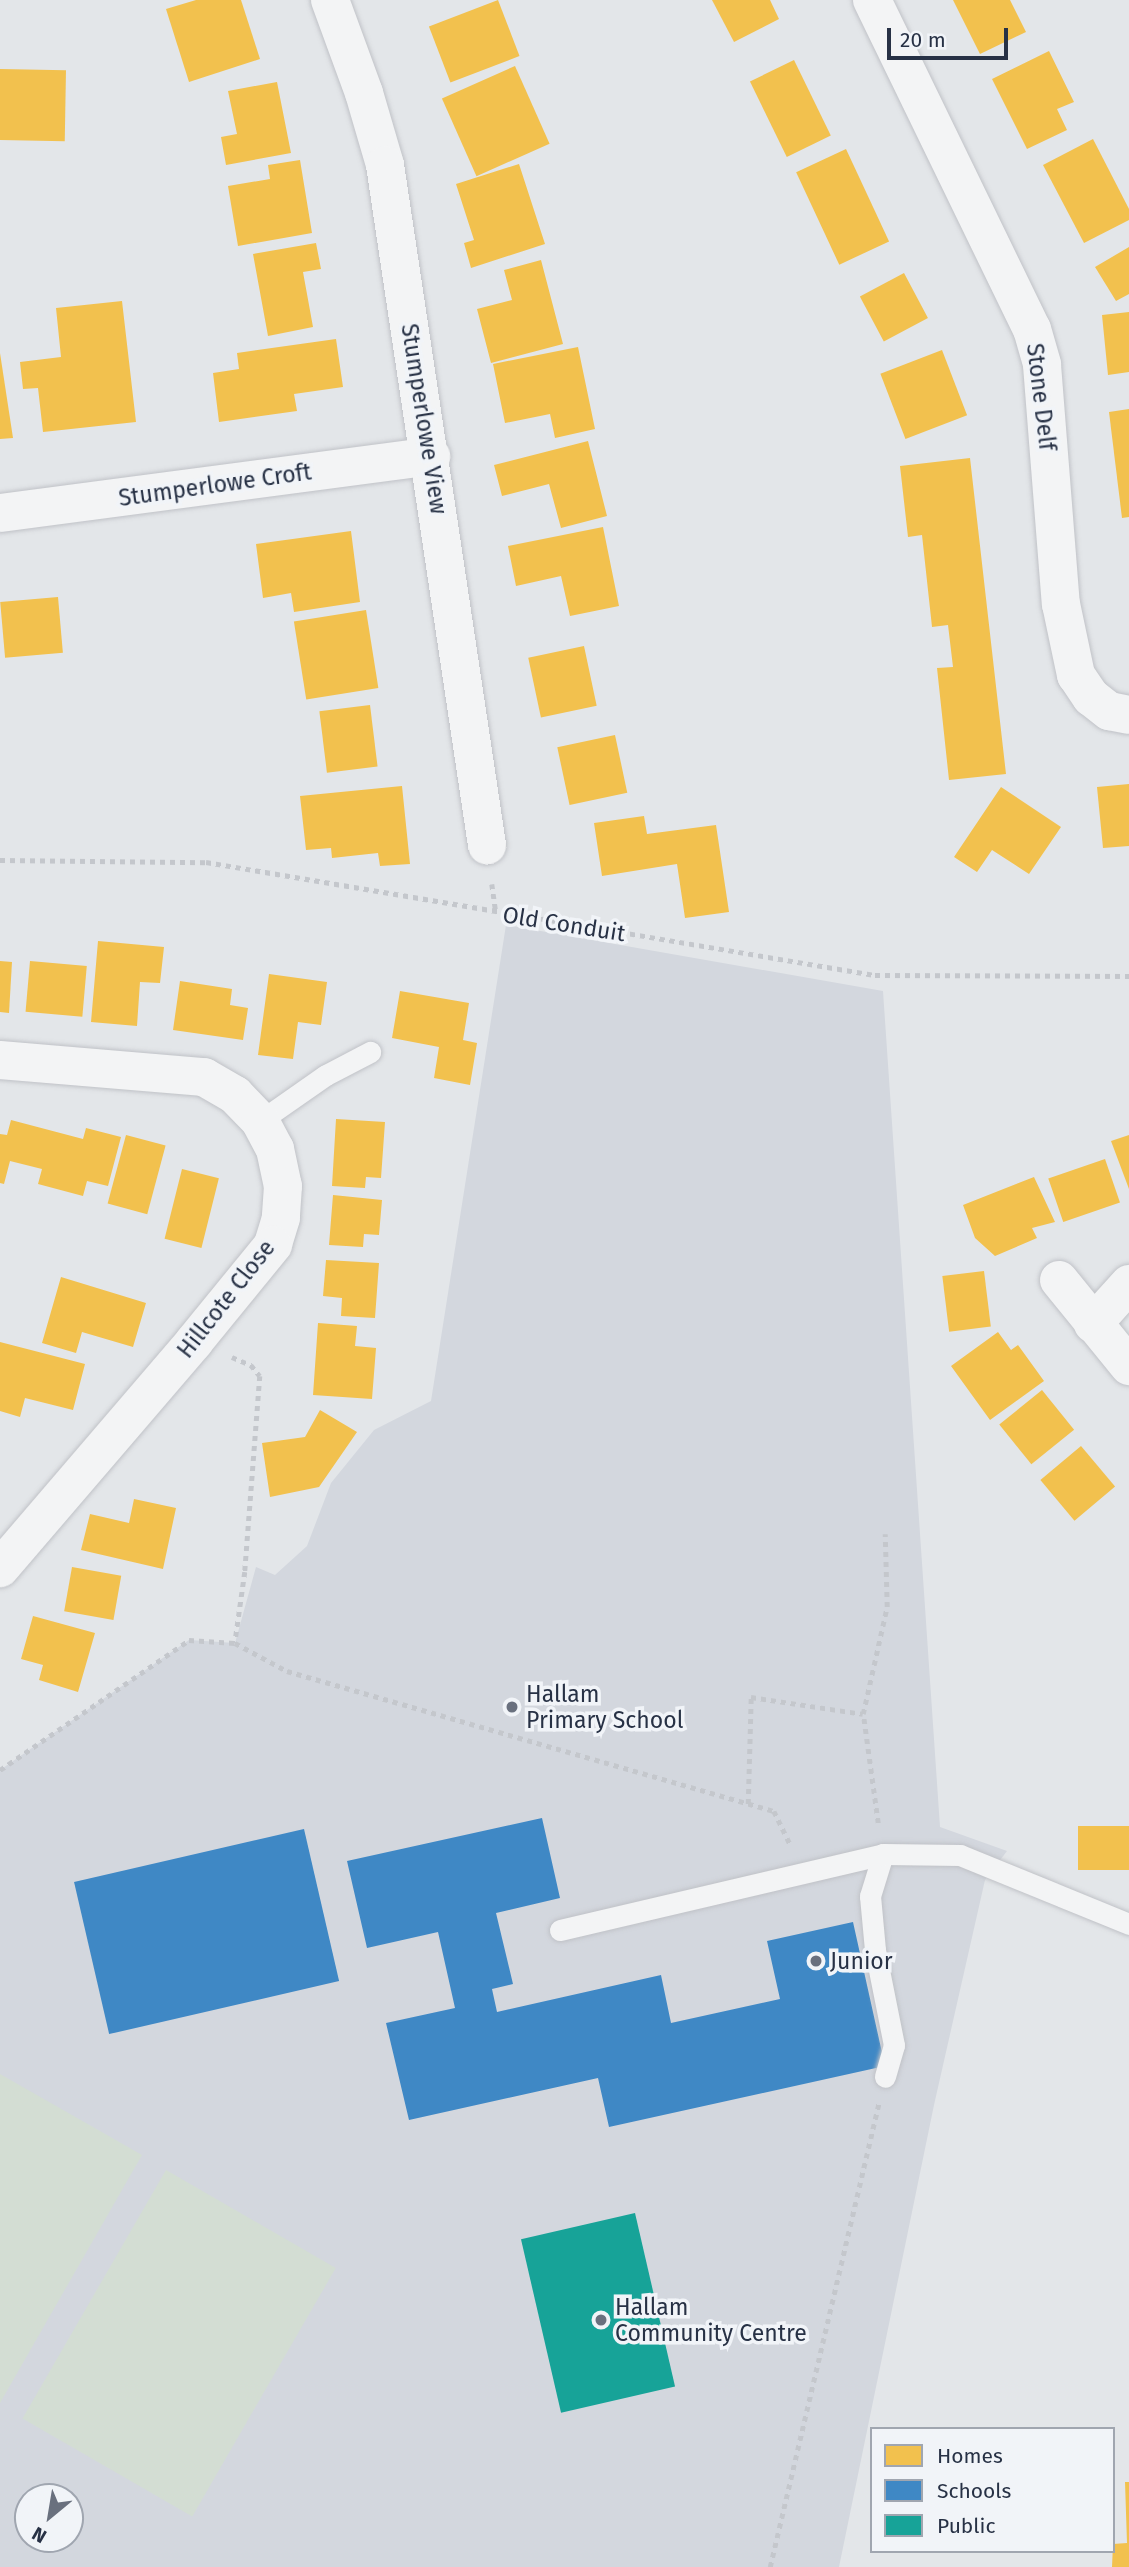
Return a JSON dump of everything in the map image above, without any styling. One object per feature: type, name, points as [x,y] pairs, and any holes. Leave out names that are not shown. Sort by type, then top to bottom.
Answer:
[{"type":"street","name":"Stumperlowe View","points":[[330,0],[364,93],[385,165],[431,456],[487,845]]},
{"type":"street","name":"Stone Delf","points":[[872,0],[1032,329],[1042,365],[1061,604],[1076,675],[1091,697],[1109,711],[1129,715]]},
{"type":"street","name":"Stumperlowe Croft","points":[[0,513],[431,456]]},
{"type":"street","name":"Hillcote Close","points":[[0,1060],[204,1077],[235,1095],[260,1121],[275,1149],[283,1186],[281,1219],[273,1245],[194,1342],[0,1568]]},
{"type":"street","points":[[1059,1280],[1129,1366]]},
{"type":"street","points":[[1093,1324],[1129,1284]]},
{"type":"lane","points":[[260,1121],[326,1075],[370,1052]]},
{"type":"lane","points":[[883,1854],[870,1896],[875,1950],[894,2045],[885,2077]]},
{"type":"lane","points":[[560,1930],[802,1870],[883,1854],[960,1855],[1129,1924]]},
{"type":"path","name":"Old Conduit","points":[[0,860],[206,862],[875,975],[1129,976]]},
{"type":"path","points":[[194,1342],[251,1365],[260,1376],[245,1572],[235,1643]]},
{"type":"path","points":[[883,1854],[863,1714],[887,1607],[885,1534]]},
{"type":"path","points":[[0,1770],[189,1640],[235,1643],[288,1671],[774,1811],[802,1870]]},
{"type":"path","points":[[748,1804],[751,1697],[863,1714]]},
{"type":"path","points":[[770,2567],[885,2077]]},
{"type":"shaded area","name":"Hallam Primary School","points":[[506,925],[883,991],[940,1827],[1007,1851],[985,1880],[934,2105],[839,2567],[0,2567],[0,1770],[189,1640],[235,1643],[256,1567],[275,1575],[307,1546],[331,1483],[374,1430],[431,1401]]},
{"type":"shaded area","points":[[0,2074],[142,2155],[0,2403]]},
{"type":"shaded area","points":[[166,2170],[336,2268],[192,2517],[22,2419]]},
{"type":"building: Homes","points":[[196,0],[241,0],[260,59],[189,82],[166,9]]},
{"type":"building: Homes","points":[[498,0],[520,56],[450,83],[429,27]]},
{"type":"building: Homes","points":[[712,0],[770,0],[779,19],[734,42]]},
{"type":"building: Homes","points":[[953,0],[1010,0],[1026,32],[980,54]]},
{"type":"building: Homes","points":[[1049,51],[1074,102],[1057,109],[1067,130],[1027,149],[992,79]]},
{"type":"building: Homes","points":[[794,60],[831,135],[787,157],[750,81]]},
{"type":"building: Homes","points":[[515,66],[550,144],[476,176],[442,99]]},
{"type":"building: Homes","points":[[0,69],[66,70],[65,141],[0,140]]},
{"type":"building: Homes","points":[[277,82],[291,153],[226,165],[221,137],[237,134],[228,91]]},
{"type":"building: Homes","points":[[1093,139],[1129,209],[1129,220],[1084,243],[1043,165]]},
{"type":"building: Homes","points":[[846,149],[889,241],[839,265],[796,172]]},
{"type":"building: Homes","points":[[300,160],[312,233],[238,246],[228,186],[270,179],[268,165]]},
{"type":"building: Homes","points":[[519,164],[545,244],[471,268],[464,243],[474,240],[456,184]]},
{"type":"building: Homes","points":[[316,243],[321,269],[303,272],[313,327],[268,336],[253,254]]},
{"type":"building: Homes","points":[[1129,247],[1129,294],[1116,301],[1095,267]]},
{"type":"building: Homes","points":[[541,260],[563,344],[491,363],[477,309],[512,300],[504,270]]},
{"type":"building: Homes","points":[[904,273],[928,318],[884,342],[860,296]]},
{"type":"building: Homes","points":[[122,301],[136,422],[43,432],[38,388],[23,389],[20,362],[61,357],[56,308]]},
{"type":"building: Homes","points":[[1129,312],[1129,372],[1108,375],[1102,315]]},
{"type":"building: Homes","points":[[336,339],[343,387],[294,394],[297,411],[219,422],[213,373],[239,369],[237,353]]},
{"type":"building: Homes","points":[[578,347],[595,429],[555,438],[550,414],[505,423],[493,364]]},
{"type":"building: Homes","points":[[942,350],[967,415],[905,439],[880,374]]},
{"type":"building: Homes","points":[[0,353],[13,438],[0,439]]},
{"type":"building: Homes","points":[[1129,409],[1129,517],[1122,518],[1109,412]]},
{"type":"building: Homes","points":[[588,441],[607,516],[561,528],[549,484],[502,496],[494,465]]},
{"type":"building: Homes","points":[[970,458],[1006,774],[949,780],[937,668],[953,667],[948,625],[932,627],[922,535],[908,537],[900,466]]},
{"type":"building: Homes","points":[[603,527],[619,606],[570,616],[561,576],[516,586],[508,546]]},
{"type":"building: Homes","points":[[351,531],[360,602],[294,612],[291,593],[263,598],[256,544]]},
{"type":"building: Homes","points":[[58,597],[63,653],[5,658],[0,602]]},
{"type":"building: Homes","points":[[366,610],[378,688],[306,699],[294,621]]},
{"type":"building: Homes","points":[[584,646],[597,706],[541,718],[528,658]]},
{"type":"building: Homes","points":[[370,705],[378,767],[327,773],[319,711]]},
{"type":"building: Homes","points":[[615,735],[627,793],[570,805],[557,747]]},
{"type":"building: Homes","points":[[1129,784],[1129,846],[1103,848],[1097,787]]},
{"type":"building: Homes","points":[[402,786],[410,864],[380,866],[378,853],[332,858],[331,848],[306,850],[300,796]]},
{"type":"building: Homes","points":[[1001,787],[1061,827],[1029,874],[992,850],[977,872],[954,857]]},
{"type":"building: Homes","points":[[644,816],[647,834],[716,825],[729,912],[685,918],[677,864],[602,876],[594,823]]},
{"type":"building: Homes","points":[[98,941],[164,947],[160,983],[140,982],[137,1026],[91,1022]]},
{"type":"building: Homes","points":[[0,961],[12,962],[9,1013],[0,1012]]},
{"type":"building: Homes","points":[[30,961],[87,966],[82,1017],[26,1012]]},
{"type":"building: Homes","points":[[269,974],[327,982],[321,1025],[298,1022],[293,1059],[258,1055]]},
{"type":"building: Homes","points":[[180,981],[232,989],[230,1005],[248,1008],[243,1040],[173,1030]]},
{"type":"building: Homes","points":[[400,991],[469,1003],[463,1040],[477,1043],[470,1085],[434,1078],[439,1047],[392,1038]]},
{"type":"building: Homes","points":[[336,1119],[385,1122],[381,1178],[366,1177],[365,1188],[332,1186]]},
{"type":"building: Homes","points":[[11,1120],[83,1139],[86,1128],[121,1137],[108,1186],[87,1181],[83,1196],[38,1184],[42,1169],[10,1161],[4,1184],[0,1183],[0,1134],[7,1135]]},
{"type":"building: Homes","points":[[126,1135],[166,1146],[147,1214],[108,1204]]},
{"type":"building: Homes","points":[[1129,1135],[1129,1189],[1111,1141]]},
{"type":"building: Homes","points":[[1105,1159],[1120,1202],[1063,1222],[1048,1179]]},
{"type":"building: Homes","points":[[182,1169],[219,1178],[201,1248],[165,1239]]},
{"type":"building: Homes","points":[[1034,1177],[1055,1222],[1032,1228],[1037,1238],[995,1256],[975,1238],[963,1205]]},
{"type":"building: Homes","points":[[333,1195],[382,1200],[379,1235],[364,1234],[363,1247],[329,1245]]},
{"type":"building: Homes","points":[[326,1260],[379,1263],[375,1318],[341,1316],[342,1298],[323,1296]]},
{"type":"building: Homes","points":[[984,1271],[991,1327],[949,1332],[942,1276]]},
{"type":"building: Homes","points":[[61,1277],[146,1303],[133,1347],[82,1332],[76,1353],[42,1343]]},
{"type":"building: Homes","points":[[318,1323],[357,1326],[355,1346],[376,1348],[372,1399],[313,1395]]},
{"type":"building: Homes","points":[[998,1332],[1011,1350],[1018,1345],[1044,1381],[990,1420],[951,1366]]},
{"type":"building: Homes","points":[[0,1342],[85,1364],[73,1410],[25,1398],[20,1417],[0,1411]]},
{"type":"building: Homes","points":[[1042,1390],[1074,1430],[1031,1464],[999,1425]]},
{"type":"building: Homes","points":[[320,1410],[357,1432],[319,1487],[270,1497],[262,1443],[305,1437]]},
{"type":"building: Homes","points":[[1081,1446],[1115,1487],[1074,1521],[1040,1480]]},
{"type":"building: Homes","points":[[134,1499],[176,1508],[163,1569],[81,1550],[90,1514],[129,1523]]},
{"type":"building: Homes","points":[[72,1567],[121,1576],[113,1620],[64,1611]]},
{"type":"building: Homes","points":[[33,1616],[95,1633],[78,1692],[39,1680],[43,1665],[21,1659]]},
{"type":"building: Homes","points":[[1078,1826],[1129,1826],[1129,1870],[1078,1870]]},
{"type":"building: Homes","points":[[1125,2482],[1129,2482],[1129,2567],[1112,2567],[1115,2544],[1127,2543]]},
{"type":"building: Schools","name":"Junior","points":[[542,1818],[560,1898],[496,1913],[513,1984],[492,1989],[497,2012],[661,1975],[671,2023],[780,1999],[767,1941],[853,1922],[885,2066],[609,2127],[598,2078],[409,2120],[386,2023],[455,2008],[438,1932],[367,1948],[347,1861]]},
{"type":"building: Schools","points":[[304,1829],[339,1981],[109,2034],[74,1882]]},
{"type":"building: Public","name":"Hallam Community Centre","points":[[635,2213],[675,2386],[561,2413],[521,2239]]},
{"type":"place","name":"Hallam Primary School","points":[[512,1707]]},
{"type":"place","name":"Junior","points":[[816,1961]]},
{"type":"place","name":"Hallam Community Centre","points":[[601,2320]]}]
